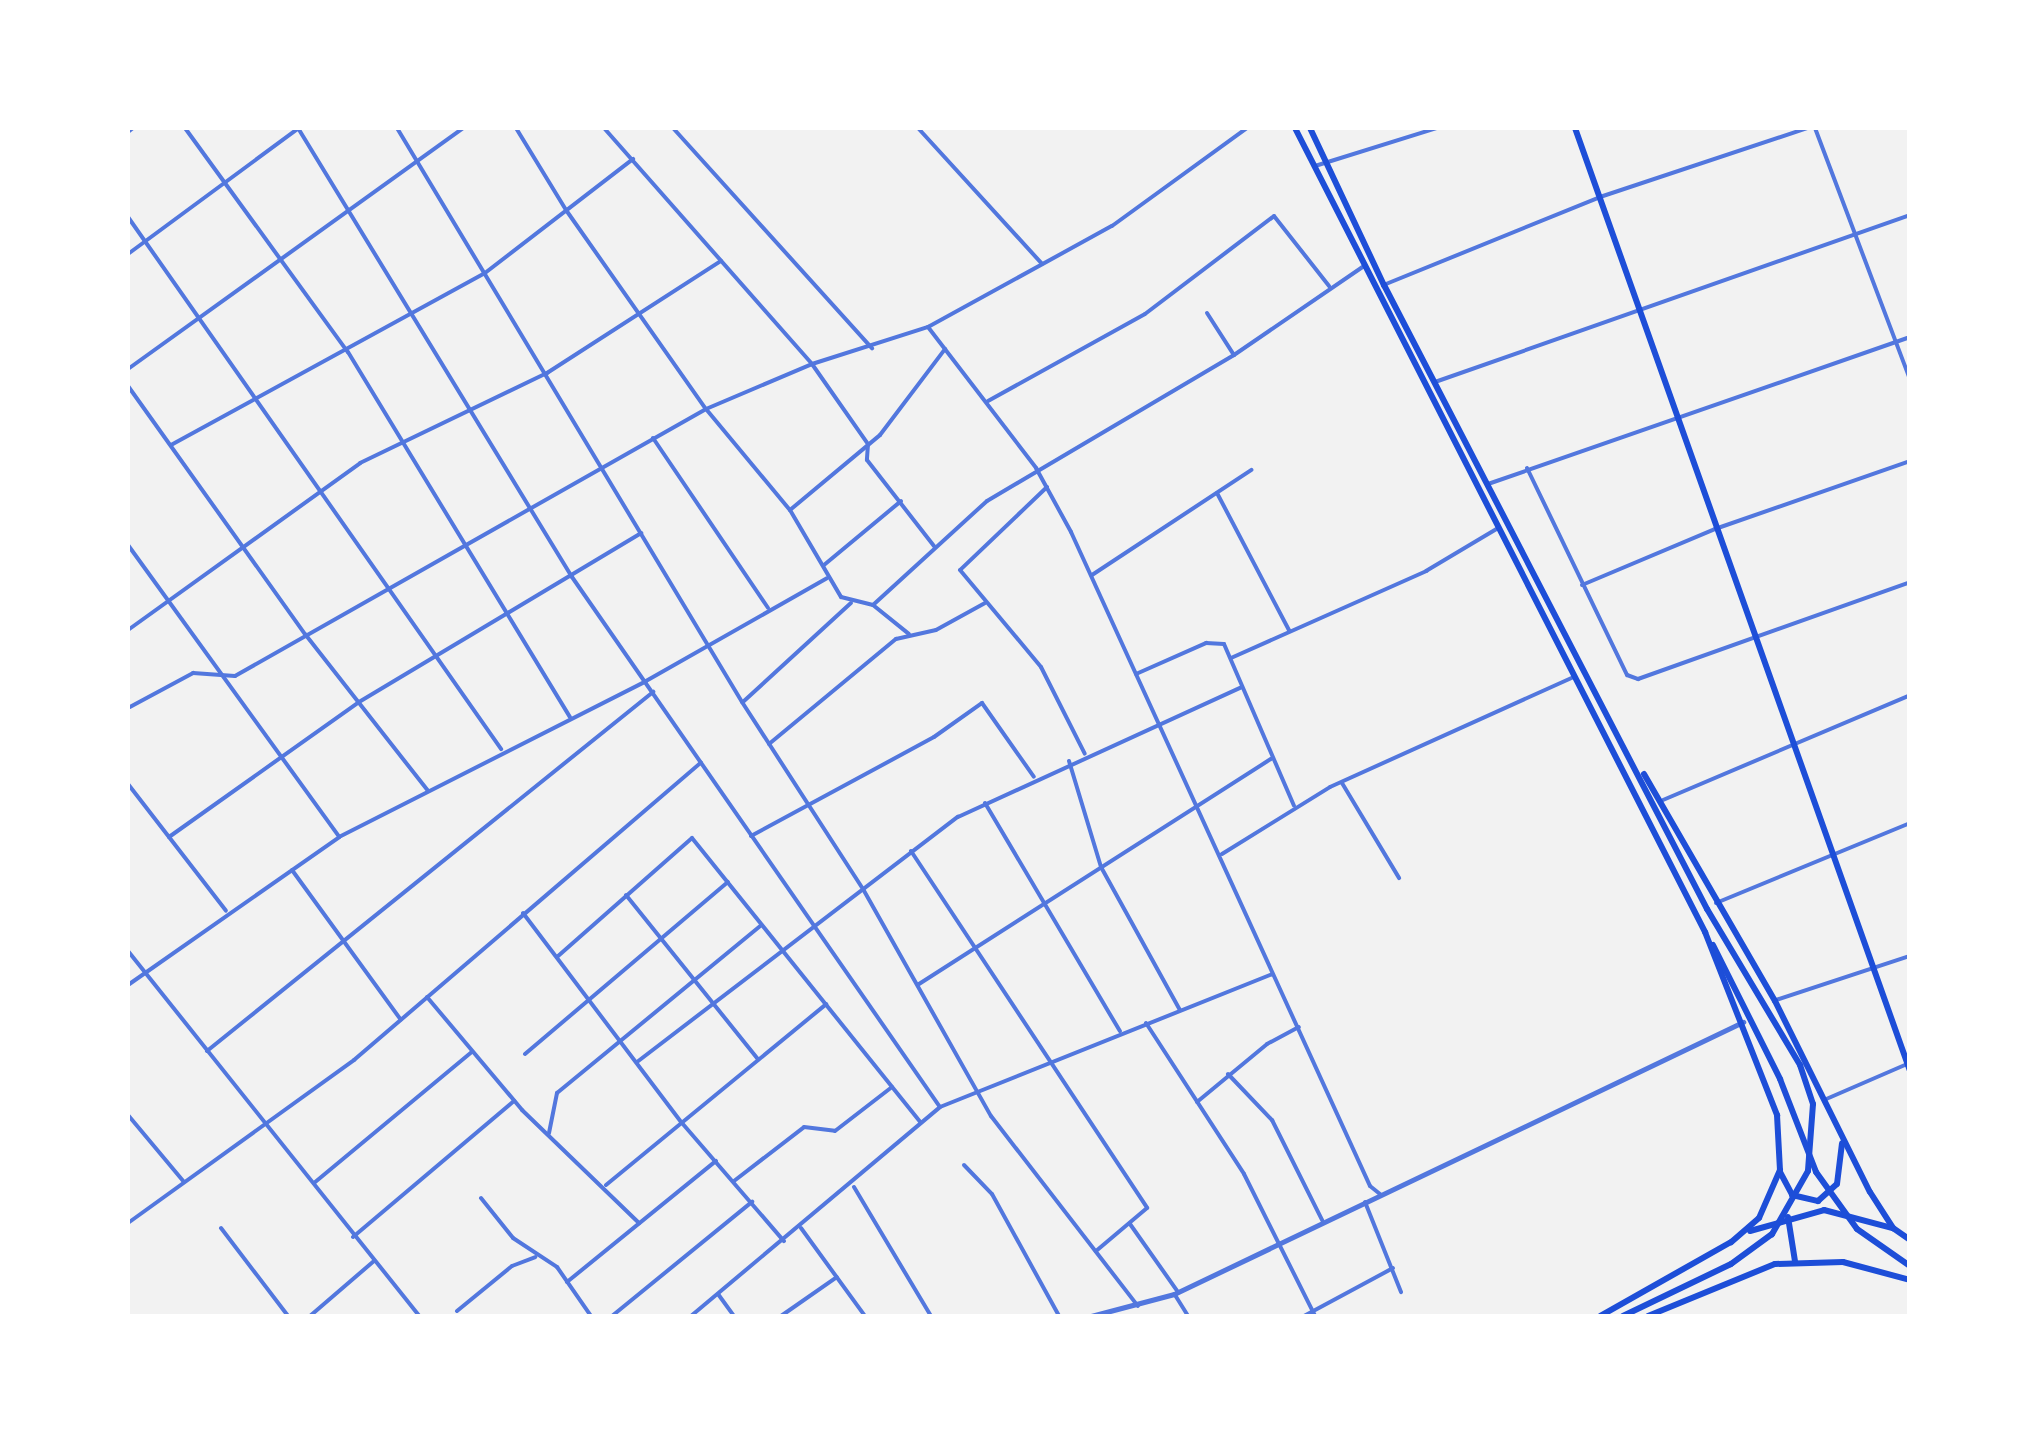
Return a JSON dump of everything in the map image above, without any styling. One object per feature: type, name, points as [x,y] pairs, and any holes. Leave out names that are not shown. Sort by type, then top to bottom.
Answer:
[{"type":"main road","points":[[1295,128],[1752,1018],[1816,1172],[1857,1228],[1910,1266]]},
{"type":"main road","points":[[1310,128],[1384,285],[1707,909],[1800,1064],[1813,1104],[1808,1172],[1786,1216],[1758,1246],[1623,1316]]},
{"type":"main road","points":[[1575,128],[1870,969],[1908,1066]]},
{"type":"main road","points":[[1631,757],[1663,800],[1716,903],[1775,1001],[1841,1135],[1893,1228]]},
{"type":"main road","points":[[1705,932],[1778,1115],[1780,1170],[1768,1204],[1745,1233]]},
{"type":"main road","points":[[1780,1170],[1792,1195],[1804,1202],[1826,1198],[1840,1172],[1841,1135]]},
{"type":"main road","points":[[1600,1316],[1745,1233],[1788,1216],[1824,1210],[1893,1228],[1910,1240]]},
{"type":"main road","points":[[1788,1216],[1796,1262]]},
{"type":"main road","points":[[1648,1316],[1774,1264],[1842,1262],[1910,1280]]},
{"type":"street","points":[[128,132],[133,128]]},
{"type":"street","points":[[186,128],[348,352],[460,546],[570,717]]},
{"type":"street","points":[[128,254],[221,179],[299,128],[572,577],[940,1108]]},
{"type":"street","points":[[398,128],[742,702],[863,889],[991,1116],[1138,1306]]},
{"type":"street","points":[[128,369],[279,254],[463,128]]},
{"type":"street","points":[[516,128],[566,210],[706,408],[790,510],[827,578],[851,603],[874,605],[909,634]]},
{"type":"street","points":[[604,128],[812,364],[868,444],[867,460],[934,546]]},
{"type":"street","points":[[673,128],[872,348]]},
{"type":"street","points":[[918,128],[1042,264]]},
{"type":"street","points":[[128,708],[193,673],[225,679],[706,408],[812,364],[928,327],[1166,190],[1246,128]]},
{"type":"street","points":[[1315,166],[1436,128]]},
{"type":"street","points":[[1384,285],[1600,196],[1808,128]]},
{"type":"street","points":[[1815,128],[1859,232],[1910,380]]},
{"type":"street","points":[[172,445],[254,398],[412,318],[485,273],[633,159]]},
{"type":"street","points":[[1435,382],[1910,215]]},
{"type":"street","points":[[986,402],[1145,314],[1274,216],[1329,286]]},
{"type":"street","points":[[128,217],[501,749]]},
{"type":"street","points":[[128,630],[360,463],[547,373],[720,260]]},
{"type":"street","points":[[874,605],[934,546],[1036,468],[1234,355],[1329,286],[1364,266]]},
{"type":"street","points":[[1206,313],[1234,355]]},
{"type":"street","points":[[928,327],[1048,488],[1221,855],[1372,1191],[1381,1195]]},
{"type":"street","points":[[1488,484],[1910,337]]},
{"type":"street","points":[[790,510],[868,444],[945,348]]},
{"type":"street","points":[[128,386],[305,634],[428,791]]},
{"type":"street","points":[[652,438],[768,608]]},
{"type":"street","points":[[1580,586],[1715,528],[1910,461]]},
{"type":"street","points":[[1527,468],[1580,586],[1627,676],[1638,679],[1910,582]]},
{"type":"street","points":[[1091,576],[1250,470]]},
{"type":"street","points":[[1048,488],[962,565],[962,576],[1041,666],[1085,754]]},
{"type":"street","points":[[1216,492],[1289,630]]},
{"type":"street","points":[[822,566],[901,501]]},
{"type":"street","points":[[1231,658],[1426,571],[1498,528]]},
{"type":"street","points":[[169,837],[359,702],[641,533]]},
{"type":"street","points":[[128,545],[339,836]]},
{"type":"street","points":[[128,985],[339,836],[501,749],[646,681],[768,608],[827,578]]},
{"type":"street","points":[[769,744],[883,648],[909,634],[936,630],[985,602]]},
{"type":"street","points":[[742,702],[851,603]]},
{"type":"street","points":[[1136,674],[1216,640],[1231,658],[1294,806]]},
{"type":"street","points":[[1221,855],[1294,806],[1574,677]]},
{"type":"street","points":[[637,1062],[811,925],[985,802],[1069,761],[1242,687]]},
{"type":"street","points":[[207,1051],[348,941],[514,799],[653,692]]},
{"type":"street","points":[[1663,800],[1910,695]]},
{"type":"street","points":[[751,836],[806,802],[934,737],[982,703],[1034,777]]},
{"type":"street","points":[[919,984],[1044,899],[1271,759]]},
{"type":"street","points":[[1069,761],[1101,867],[1180,1010]]},
{"type":"street","points":[[128,1223],[401,1020],[701,763]]},
{"type":"street","points":[[1342,782],[1400,878]]},
{"type":"street","points":[[128,784],[228,912]]},
{"type":"street","points":[[985,802],[1122,1033]]},
{"type":"street","points":[[1716,903],[1910,822]]},
{"type":"street","points":[[557,957],[692,838],[920,1122]]},
{"type":"street","points":[[911,851],[977,943],[1046,1062],[1147,1208],[1096,1251]]},
{"type":"street","points":[[291,868],[348,941],[401,1020]]},
{"type":"street","points":[[525,1054],[728,882]]},
{"type":"street","points":[[626,895],[758,1059]]},
{"type":"street","points":[[523,914],[682,1123],[784,1241]]},
{"type":"street","points":[[549,1136],[551,1100],[760,926]]},
{"type":"street","points":[[128,950],[419,1316]]},
{"type":"street","points":[[1775,1001],[1910,956]]},
{"type":"street","points":[[691,1316],[853,1185],[940,1108],[978,1087],[1272,974]]},
{"type":"street","points":[[427,997],[514,1101],[606,1185],[639,1223]]},
{"type":"street","points":[[606,1185],[826,1004]]},
{"type":"street","points":[[1091,1316],[1176,1293],[1742,1022]]},
{"type":"street","points":[[1146,1023],[1244,1174],[1274,1244],[1314,1314]]},
{"type":"street","points":[[1196,1102],[1228,1074],[1299,1027]]},
{"type":"street","points":[[313,1184],[472,1052]]},
{"type":"street","points":[[1824,1100],[1908,1066]]},
{"type":"street","points":[[1228,1074],[1272,1120],[1322,1220]]},
{"type":"street","points":[[734,1182],[804,1127],[835,1132],[892,1087]]},
{"type":"street","points":[[353,1236],[514,1101]]},
{"type":"street","points":[[128,1115],[184,1182]]},
{"type":"street","points":[[566,1282],[716,1161]]},
{"type":"street","points":[[964,1165],[992,1194],[1059,1316]]},
{"type":"street","points":[[853,1185],[931,1316]]},
{"type":"street","points":[[481,1198],[535,1257],[557,1267],[590,1316]]},
{"type":"street","points":[[612,1316],[752,1202]]},
{"type":"street","points":[[1365,1202],[1401,1292]]},
{"type":"street","points":[[1130,1224],[1188,1316]]},
{"type":"street","points":[[220,1228],[288,1316]]},
{"type":"street","points":[[801,1228],[866,1316]]},
{"type":"street","points":[[457,1311],[512,1266],[535,1257]]},
{"type":"street","points":[[310,1316],[374,1261]]},
{"type":"street","points":[[1304,1316],[1393,1268]]},
{"type":"street","points":[[781,1316],[837,1277]]},
{"type":"street","points":[[718,1294],[734,1316]]}]
